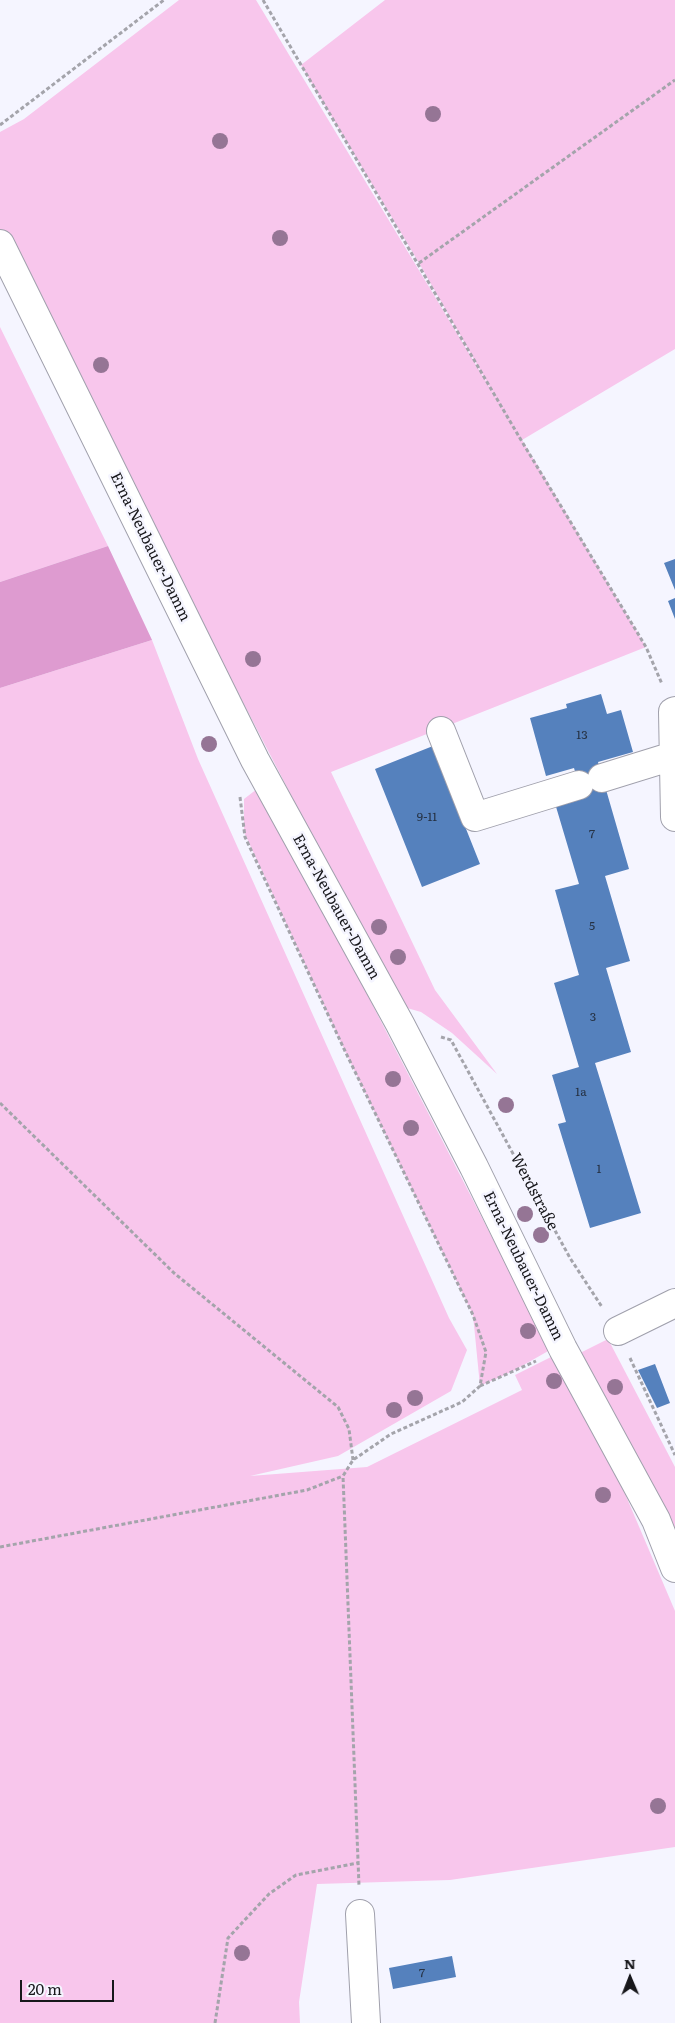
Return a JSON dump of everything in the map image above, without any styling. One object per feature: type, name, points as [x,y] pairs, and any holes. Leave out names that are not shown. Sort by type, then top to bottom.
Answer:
[{"type":"street","name":"Erna-Neubauer-Damm","points":[[0,244],[255,760],[400,1024],[474,1167],[563,1348],[656,1520],[675,1568]]},
{"type":"street","points":[[674,712],[675,817]]},
{"type":"street","points":[[441,731],[475,817],[673,756]]},
{"type":"street","points":[[618,1331],[675,1303]]},
{"type":"street","points":[[360,1914],[366,2023]]},
{"type":"path","points":[[0,125],[164,0]]},
{"type":"path","points":[[263,0],[419,263],[521,440],[646,647],[674,712]]},
{"type":"path","points":[[419,263],[675,80]]},
{"type":"path","points":[[255,760],[238,785],[245,837],[349,1060],[473,1315],[486,1352],[480,1386]]},
{"type":"path","name":"Werdstraße","points":[[400,1024],[451,1040],[570,1258],[618,1331],[675,1455]]},
{"type":"path","points":[[0,1103],[174,1273],[338,1407],[349,1429],[353,1460]]},
{"type":"path","points":[[360,1914],[343,1476],[353,1460],[391,1434],[462,1402],[480,1386],[514,1371]]},
{"type":"path","points":[[0,1547],[307,1490],[343,1476]]},
{"type":"path","points":[[215,2023],[228,1938],[269,1894],[296,1875],[358,1863]]},
{"type":"shaded area","points":[[179,0],[256,0],[499,403],[419,263],[301,65],[385,0],[675,0],[675,349],[522,440],[646,647],[331,772],[435,990],[497,1074],[452,1033],[421,1012],[400,1006],[0,232],[0,132],[24,119]]},
{"type":"shaded area","points":[[0,327],[108,546],[0,582]]},
{"type":"shaded area","points":[[108,546],[152,640],[0,688],[0,582]]},
{"type":"shaded area","points":[[152,640],[198,759],[449,1318],[467,1350],[451,1391],[338,1456],[250,1476],[367,1467],[522,1390],[515,1375],[555,1355],[623,1489],[675,1611],[675,1847],[450,1880],[317,1884],[299,2002],[300,2023],[0,2023],[0,688]]},
{"type":"shaded area","points":[[257,789],[313,889],[550,1350],[513,1371],[480,1386],[473,1315],[345,1051],[244,832],[244,799]]},
{"type":"shaded area","points":[[608,1339],[675,1467],[675,1552],[580,1353]]},
{"type":"building","points":[[675,559],[675,590],[664,563]]},
{"type":"building","points":[[675,598],[675,619],[668,601]]},
{"type":"building","points":[[601,694],[607,714],[621,710],[633,752],[598,762],[629,869],[605,876],[630,961],[606,968],[631,1052],[595,1063],[641,1213],[590,1228],[558,1124],[566,1122],[552,1075],[579,1067],[554,983],[579,975],[555,890],[579,884],[554,800],[579,785],[574,768],[546,776],[530,718],[567,708],[566,704]]},
{"type":"building","points":[[433,746],[480,864],[422,887],[375,769]]},
{"type":"building","points":[[655,1364],[670,1403],[657,1408],[638,1370]]},
{"type":"building","points":[[452,1956],[456,1977],[393,1989],[389,1968]]}]
